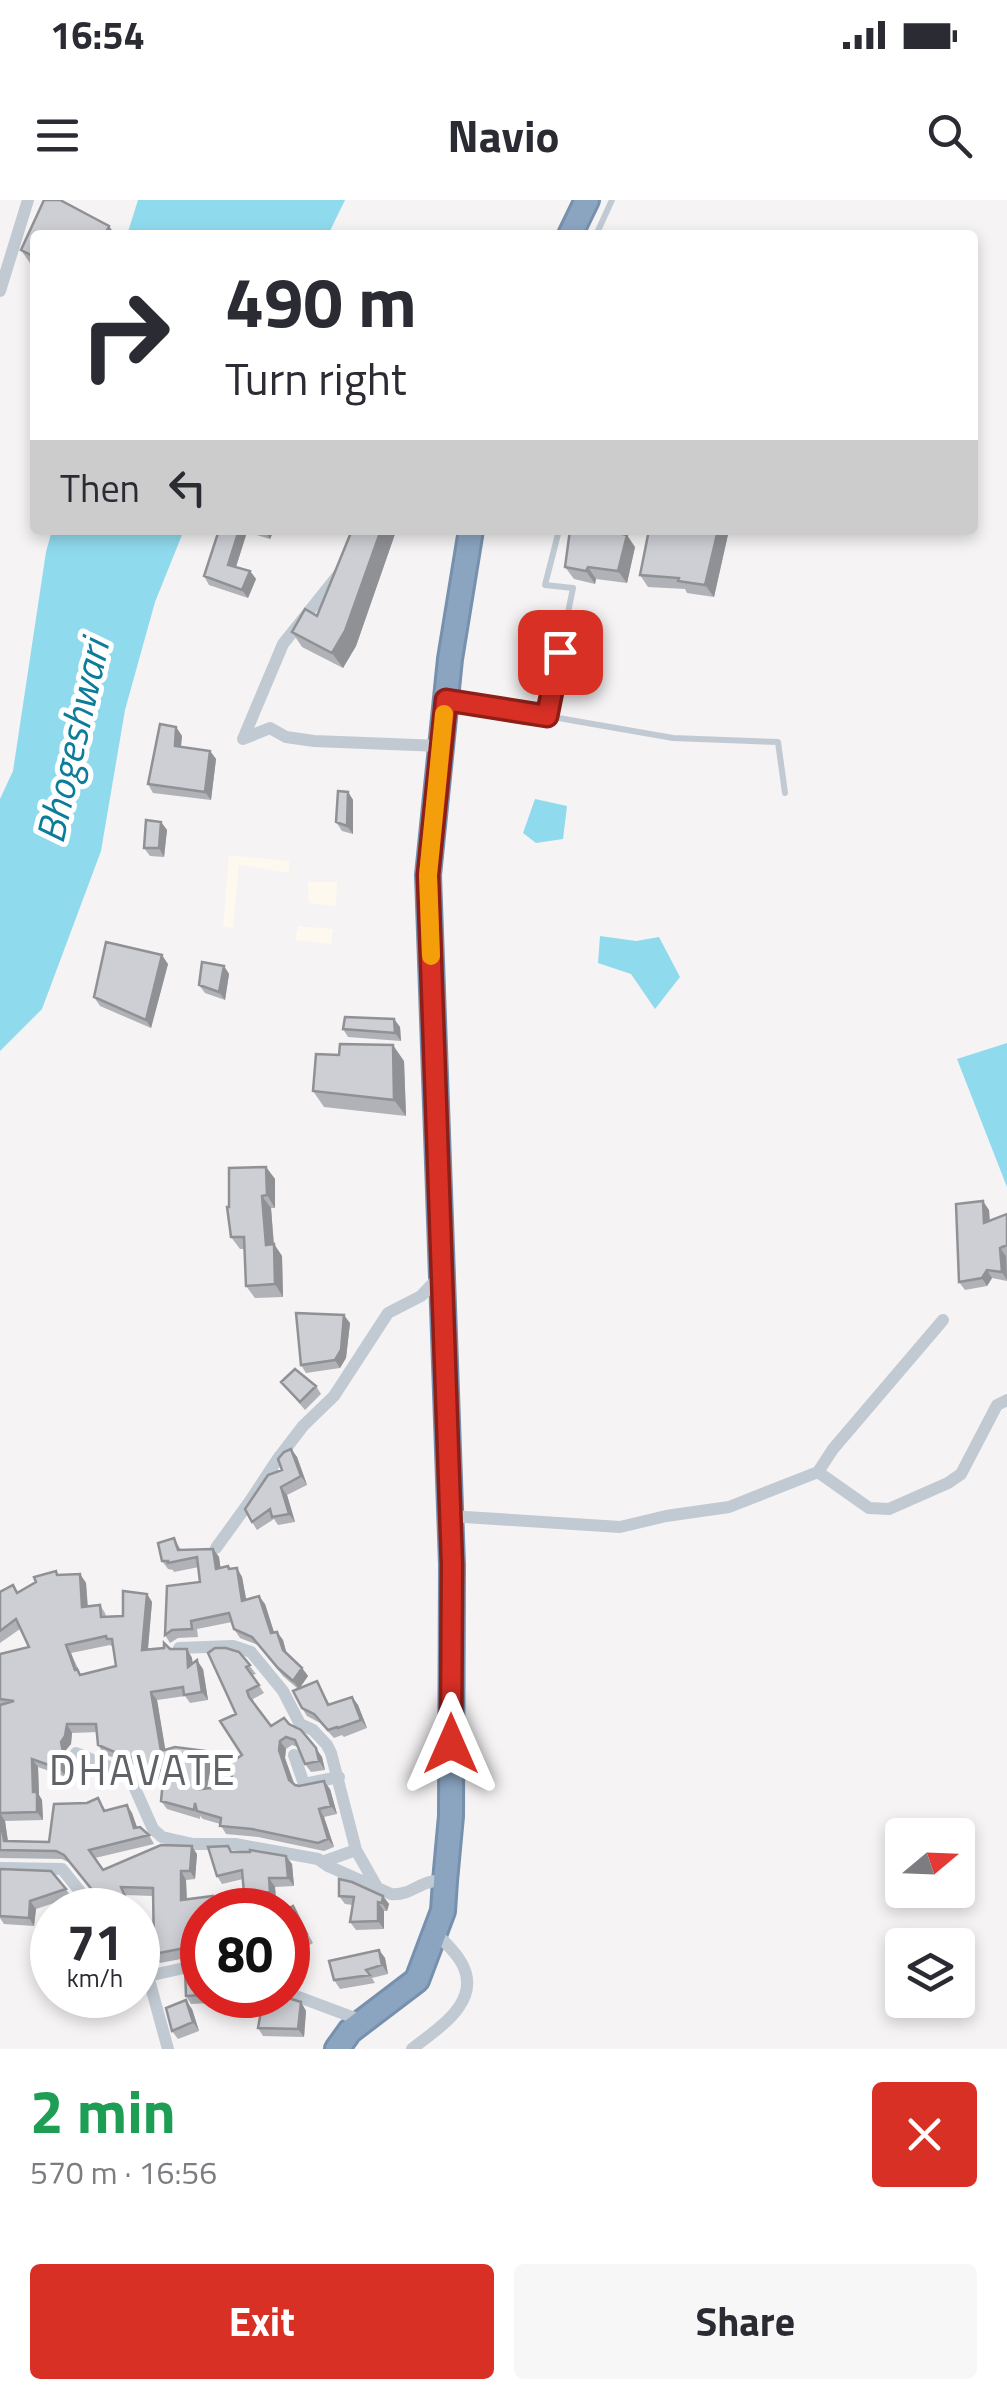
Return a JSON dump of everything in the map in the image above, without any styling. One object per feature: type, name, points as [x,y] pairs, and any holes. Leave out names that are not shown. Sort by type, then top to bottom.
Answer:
[{"type":"highway","points":[[572,230],[587,200]]},
{"type":"highway","points":[[337,2049],[350,2032],[417,1980],[443,1911],[446,1881],[451,1816],[450,1516],[428,875],[450,660],[470,535]]},
{"type":"street","points":[[0,291],[28,200]]},
{"type":"street","points":[[343,569],[282,644],[243,739],[270,728],[286,737],[314,741],[441,746]]},
{"type":"street","points":[[216,1548],[276,1460],[334,1396],[388,1314],[421,1296],[442,1274]]},
{"type":"street","points":[[450,1516],[620,1526],[729,1507],[818,1472],[942,1320]]},
{"type":"street","points":[[818,1472],[869,1508],[890,1509],[961,1474],[998,1405],[1007,1400]]},
{"type":"street","points":[[179,1648],[233,1646],[251,1652],[283,1691],[300,1724],[328,1745],[356,1850],[378,1889]]},
{"type":"street","points":[[76,1753],[129,1774],[153,1829],[162,1837],[308,1856],[378,1889],[401,1895],[432,1880],[446,1881]]},
{"type":"street","points":[[294,1755],[304,1784],[339,1777]]},
{"type":"street","points":[[322,1862],[356,1850]]},
{"type":"street","points":[[0,1868],[62,1869],[77,1888]]},
{"type":"street","points":[[412,2049],[458,2010],[466,1992],[464,1966],[435,1932]]},
{"type":"street","points":[[310,2001],[363,2021]]},
{"type":"street","points":[[160,2018],[168,2049]]},
{"type":"lane","points":[[598,230],[612,200]]},
{"type":"lane","points":[[547,716],[573,588],[546,585],[557,535]]},
{"type":"lane","points":[[446,700],[674,738],[778,742],[786,792]]},
{"type":"shaded area","points":[[229,855],[289,861],[289,873],[239,865],[233,928],[223,926]]},
{"type":"shaded area","points":[[308,882],[337,882],[336,906],[309,903]]},
{"type":"shaded area","points":[[298,926],[333,929],[331,944],[295,940]]},
{"type":"water","points":[[138,200],[345,200],[330,230],[129,230]]},
{"type":"water","name":"Bhogeshwari","points":[[51,535],[182,535],[155,602],[125,710],[101,851],[42,1009],[0,1051],[0,799],[13,771]]},
{"type":"water","points":[[535,799],[567,806],[563,839],[536,843],[523,833]]},
{"type":"water","points":[[600,936],[636,941],[659,937],[680,977],[655,1009],[631,974],[598,963]]},
{"type":"water","points":[[1007,1043],[1007,1187],[957,1059]]},
{"type":"building","points":[[44,200],[60,200],[109,226],[107,230],[30,230]]},
{"type":"building","points":[[30,230],[30,254],[21,250]]},
{"type":"building","points":[[217,535],[237,535],[228,565],[250,571],[242,590],[204,576]]},
{"type":"building","points":[[350,535],[379,535],[345,631],[332,653],[292,632],[305,609],[317,616]]},
{"type":"building","points":[[569,535],[627,535],[618,571],[565,567]]},
{"type":"building","points":[[648,535],[717,535],[705,585],[640,575]]},
{"type":"building","points":[[160,724],[176,727],[175,746],[210,751],[205,792],[148,784]]},
{"type":"building","points":[[338,791],[348,792],[347,826],[336,822]]},
{"type":"building","points":[[146,820],[161,822],[159,848],[144,848]]},
{"type":"building","points":[[106,942],[162,955],[146,1020],[94,997]]},
{"type":"building","points":[[202,962],[224,966],[219,992],[199,985]]},
{"type":"building","points":[[345,1017],[394,1019],[395,1033],[343,1029]]},
{"type":"building","points":[[340,1044],[393,1045],[394,1100],[313,1091],[316,1054],[339,1055]]},
{"type":"building","points":[[266,1167],[267,1195],[262,1196],[266,1245],[274,1244],[275,1284],[246,1286],[244,1237],[231,1237],[227,1207],[229,1168]]},
{"type":"building","points":[[983,1201],[984,1223],[1007,1214],[1007,1245],[1000,1248],[1002,1272],[987,1270],[982,1278],[959,1282],[956,1204]]},
{"type":"building","points":[[296,1313],[344,1315],[341,1350],[335,1360],[301,1365]]},
{"type":"building","points":[[295,1369],[316,1386],[300,1402],[281,1382]]},
{"type":"building","points":[[291,1449],[301,1476],[281,1487],[289,1514],[272,1517],[270,1509],[252,1522],[245,1509],[268,1475],[282,1470],[278,1459]]},
{"type":"building","points":[[174,1538],[178,1550],[213,1549],[216,1569],[237,1568],[242,1601],[259,1596],[271,1633],[277,1632],[283,1650],[302,1668],[293,1681],[252,1637],[234,1629],[229,1613],[191,1621],[192,1629],[172,1630],[165,1635],[167,1586],[200,1582],[197,1557],[162,1561],[158,1543]]},
{"type":"building","points":[[56,1571],[57,1575],[80,1574],[82,1607],[100,1605],[101,1617],[123,1616],[123,1591],[147,1594],[142,1650],[164,1648],[164,1643],[170,1649],[187,1649],[188,1667],[197,1660],[202,1692],[184,1695],[183,1687],[151,1692],[161,1751],[175,1747],[206,1751],[200,1789],[235,1786],[228,1765],[242,1755],[220,1721],[236,1714],[208,1653],[215,1648],[239,1652],[259,1685],[247,1691],[249,1697],[271,1726],[284,1718],[316,1748],[319,1761],[305,1764],[295,1740],[286,1737],[280,1741],[279,1750],[289,1780],[295,1785],[324,1781],[331,1806],[319,1809],[328,1839],[318,1843],[220,1826],[221,1818],[197,1811],[195,1803],[194,1810],[161,1801],[164,1770],[137,1771],[137,1757],[98,1745],[96,1724],[67,1724],[61,1742],[60,1769],[32,1759],[37,1812],[0,1813],[0,1705],[14,1701],[0,1699],[0,1654],[29,1647],[16,1619],[0,1631],[0,1592],[13,1585],[17,1593],[36,1582],[34,1577]],"holes":[[[106,1636],[112,1639],[116,1666],[80,1675],[66,1645]]]},
{"type":"building","points":[[317,1681],[328,1705],[352,1697],[361,1720],[328,1730],[314,1714],[302,1708],[293,1691]]},
{"type":"building","points":[[98,1798],[104,1811],[127,1805],[134,1828],[140,1827],[149,1835],[89,1850],[103,1870],[161,1845],[192,1846],[190,1871],[181,1871],[180,1949],[160,1953],[160,1888],[91,1888],[64,1855],[56,1851],[0,1850],[0,1815],[4,1841],[49,1842],[54,1804],[87,1803]]},
{"type":"building","points":[[228,1846],[231,1852],[250,1850],[286,1856],[288,1878],[269,1878],[270,1888],[244,1888],[242,1870],[217,1876],[208,1847]]},
{"type":"building","points":[[0,1869],[51,1871],[65,1888],[30,1888],[29,1918],[0,1916]]},
{"type":"building","points":[[339,1879],[383,1896],[382,1903],[378,1902],[378,1921],[350,1922],[354,1897],[339,1896]]},
{"type":"building","points":[[379,1950],[382,1965],[366,1970],[370,1975],[334,1980],[329,1961]]},
{"type":"building","points":[[180,2002],[180,2018],[192,2018],[193,2022],[172,2031],[166,2008]]},
{"type":"building","points":[[260,2018],[299,2018],[298,2029],[258,2028]]},
{"type":"slow traffic","points":[[431,956],[428,875],[444,714]]},
{"type":"district","name":"DHAVATE","points":[[143,1769]]},
{"type":"route","points":[[451,1744],[452,1565],[428,875],[446,700],[547,716],[560,652]]}]
